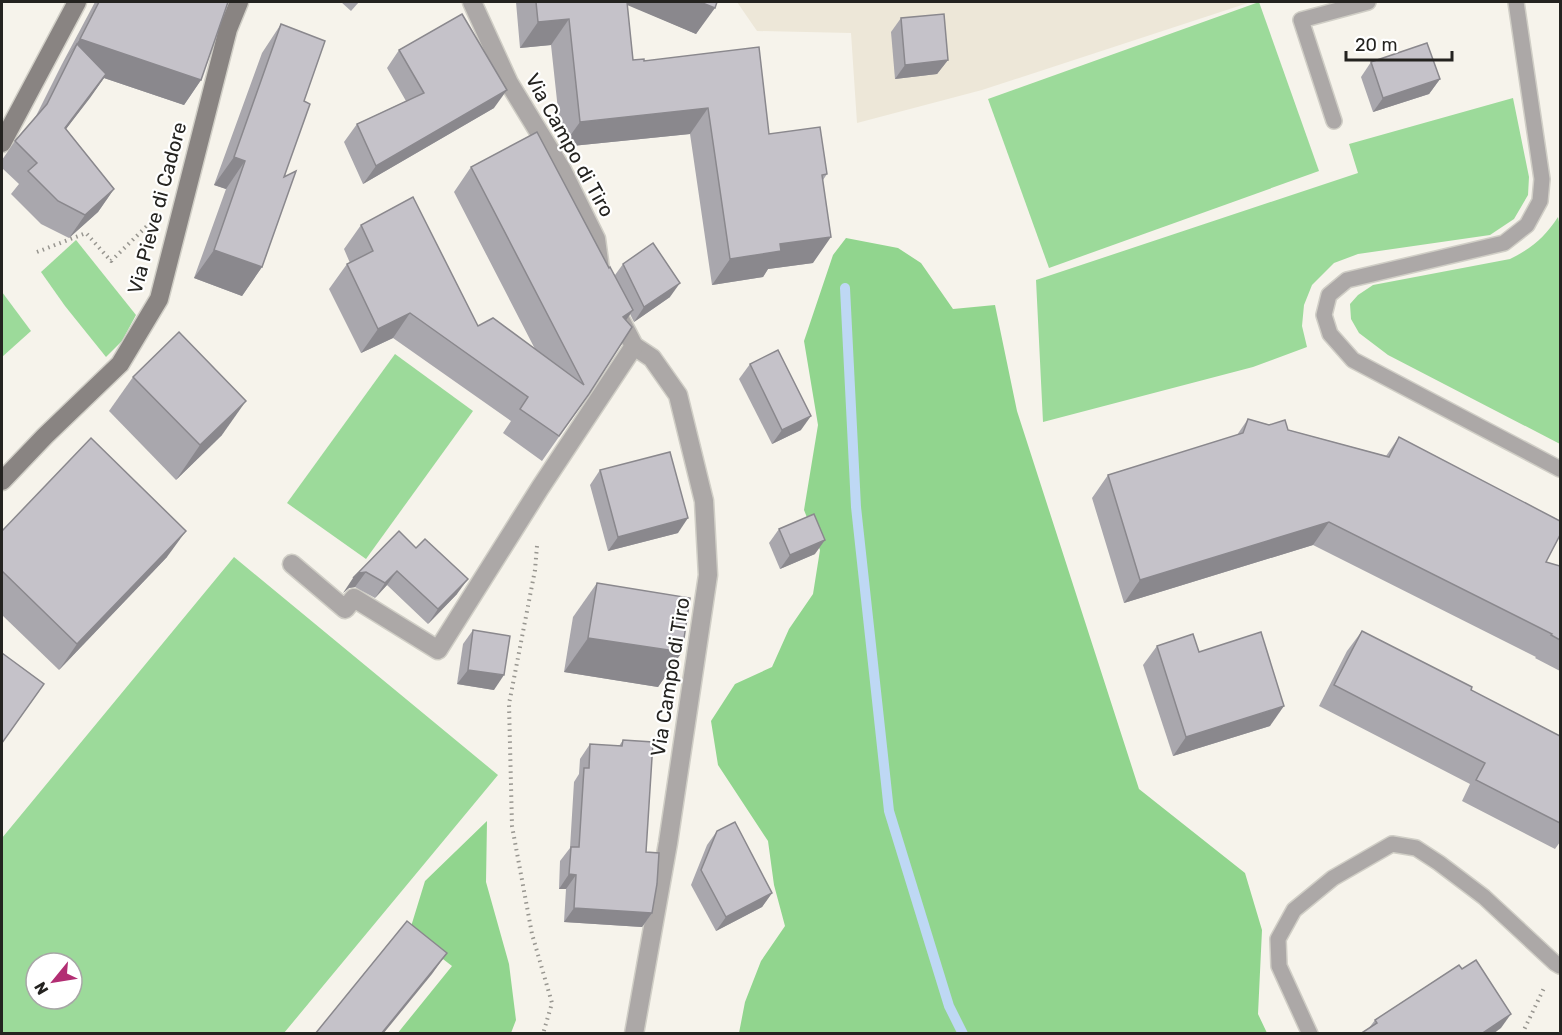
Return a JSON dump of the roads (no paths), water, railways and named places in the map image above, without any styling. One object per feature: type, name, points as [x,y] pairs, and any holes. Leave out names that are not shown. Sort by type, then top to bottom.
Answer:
[{"type":"street","points":[[2,143],[77,2]]},
{"type":"street","name":"Via Pieve di Cadore","points":[[2,481],[120,364],[159,299],[228,29],[239,2]]},
{"type":"street","name":"Via Campo di Tiro","points":[[472,2],[509,83],[562,170],[596,239],[604,289],[634,346],[652,358],[678,395],[704,501],[708,575],[668,843],[634,1034]]},
{"type":"street","points":[[292,564],[345,609],[354,598],[438,650],[540,488],[634,346]]},
{"type":"lane","points":[[1334,121],[1301,20],[1368,2]]},
{"type":"lane","points":[[1516,2],[1542,179],[1540,201],[1527,225],[1504,243],[1347,280],[1329,295],[1324,315],[1330,334],[1353,360],[1560,469]]},
{"type":"lane","points":[[1310,1034],[1279,966],[1278,939],[1294,910],[1334,878],[1392,844],[1416,848],[1439,863],[1484,897],[1558,965]]},
{"type":"waterway","points":[[845,288],[856,507],[889,811],[949,1006],[963,1034]]}]
